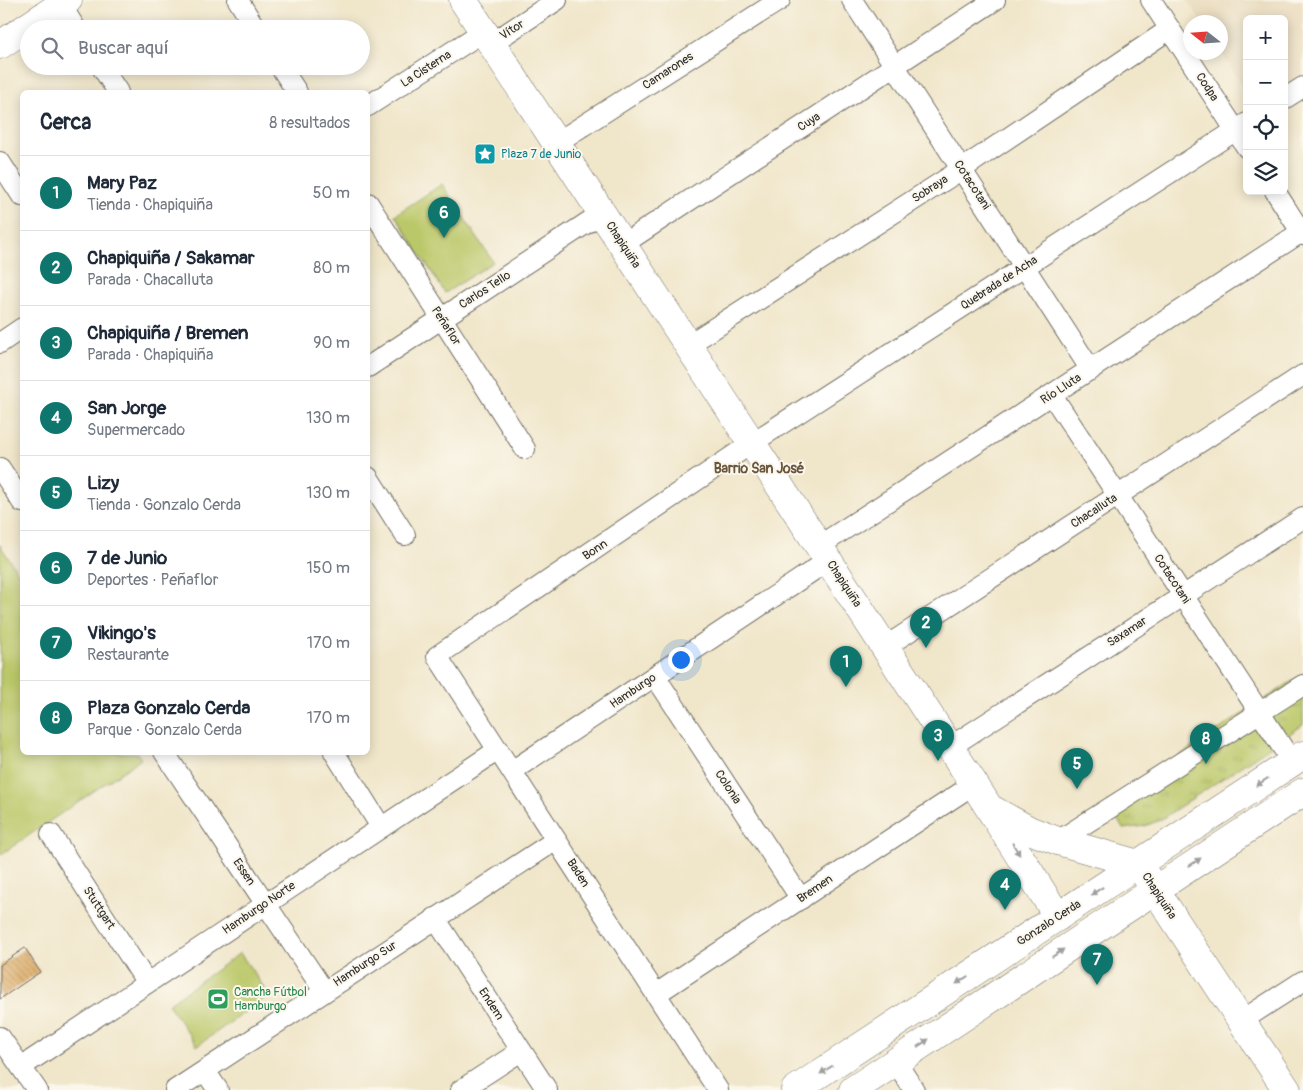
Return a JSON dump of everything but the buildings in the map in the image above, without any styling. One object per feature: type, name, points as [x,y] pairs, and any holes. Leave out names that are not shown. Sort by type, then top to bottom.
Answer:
[{"type":"street","points":[[238,0],[250,20]]},
{"type":"street","name":"Chapiquiña","points":[[463,0],[990,808],[1029,830],[1058,842],[1138,864],[1287,1090]]},
{"type":"street","name":"Vítor","points":[[488,37],[557,0]]},
{"type":"street","name":"Camarones","points":[[556,143],[780,0]]},
{"type":"street","name":"Cotacotani","points":[[852,0],[1091,370]]},
{"type":"street","name":"Cuya","points":[[623,244],[995,0]]},
{"type":"street","name":"Codpa","points":[[1151,0],[1241,127]]},
{"type":"street","points":[[37,20],[64,2],[72,20]]},
{"type":"street","name":"Sobraya","points":[[688,345],[962,169],[1170,29]]},
{"type":"street","points":[[0,45],[20,32]]},
{"type":"street","name":"La Cisterna","points":[[370,105],[488,37]]},
{"type":"street","points":[[107,75],[117,90]]},
{"type":"street","points":[[286,75],[296,90]]},
{"type":"street","points":[[1288,96],[1303,87]]},
{"type":"street","name":"Quebrada de Acha","points":[[752,443],[1241,127]]},
{"type":"street","points":[[0,162],[20,193]]},
{"type":"street","points":[[1278,195],[1303,233]]},
{"type":"street","name":"Peñaflor","points":[[370,206],[525,449]]},
{"type":"street","name":"Carlos Tello","points":[[370,366],[602,213]]},
{"type":"street","name":"Río Lluta","points":[[824,553],[1052,395],[1303,233]]},
{"type":"street","points":[[0,343],[20,329]]},
{"type":"street","name":"Chacalluta","points":[[885,647],[1303,375]]},
{"type":"street","name":"Cotacotani","points":[[1052,395],[1259,713],[1298,759]]},
{"type":"street","name":"Bonn","points":[[437,656],[752,443]]},
{"type":"street","points":[[0,468],[20,499]]},
{"type":"street","points":[[370,480],[405,535]]},
{"type":"street","name":"Saxamar","points":[[950,747],[1303,518]]},
{"type":"street","name":"Hamburgo","points":[[512,771],[655,676],[824,553]]},
{"type":"street","name":"Baden","points":[[437,656],[718,1090]]},
{"type":"street","name":"Colonia","points":[[655,676],[801,899]]},
{"type":"street","points":[[1058,842],[1303,685]]},
{"type":"street","name":"Hamburgo Norte","points":[[21,1067],[498,750]]},
{"type":"street","name":"Essen","points":[[166,755],[324,991]]},
{"type":"street","points":[[336,755],[381,827]]},
{"type":"street","name":"Gonzalo Cerda","points":[[795,1090],[1298,759]]},
{"type":"street","name":"Bremen","points":[[656,994],[974,784]]},
{"type":"street","points":[[853,1090],[1303,792]]},
{"type":"street","points":[[990,808],[1058,917]]},
{"type":"street","name":"Stuttgart","points":[[51,834],[147,982]]},
{"type":"street","name":"Hamburgo Sur","points":[[175,1090],[556,840]]},
{"type":"street","name":"Endem","points":[[435,918],[547,1090]]},
{"type":"street","points":[[1242,1021],[1303,981]]},
{"type":"street","points":[[0,1036],[37,1090]]},
{"type":"street","points":[[461,1090],[521,1051]]},
{"type":"street","points":[[896,1062],[914,1090]]},
{"type":"street","points":[[205,1071],[218,1090]]},
{"type":"shaded area","points":[[1187,0],[1303,0],[1303,74],[1288,84],[1288,15],[1243,15],[1243,86],[1226,60],[1228,60],[1228,15],[1197,15]]},
{"type":"green space","points":[[442,184],[493,262],[445,293],[395,215]]},
{"type":"green space","points":[[0,545],[20,576],[20,755],[138,755],[141,759],[0,855]]},
{"type":"green space","points":[[1303,674],[1303,725],[1160,820],[1145,826],[1123,829],[1108,803]]},
{"type":"green space","name":"Cancha Fútbol Hamburgo","points":[[240,953],[269,995],[197,1046],[168,1004]]},
{"type":"place","name":"Plaza 7 de Junio","points":[[485,154]]},
{"type":"place","name":"7 de Junio","points":[[444,238]]},
{"type":"place","name":"Chapiquiña / Sakamar","points":[[926,648]]},
{"type":"place","name":"Mary Paz","points":[[846,687]]},
{"type":"place","name":"Chapiquiña / Bremen","points":[[938,761]]},
{"type":"place","name":"Plaza Gonzalo Cerda","points":[[1206,764]]},
{"type":"place","name":"Lizy","points":[[1077,789]]},
{"type":"place","name":"San Jorge","points":[[1005,910]]},
{"type":"place","name":"Vikingo's","points":[[1097,985]]},
{"type":"place","name":"Cancha Fútbol Hamburgo","points":[[218,999]]},
{"type":"district","name":"Barrio San José","points":[[759,468]]}]
